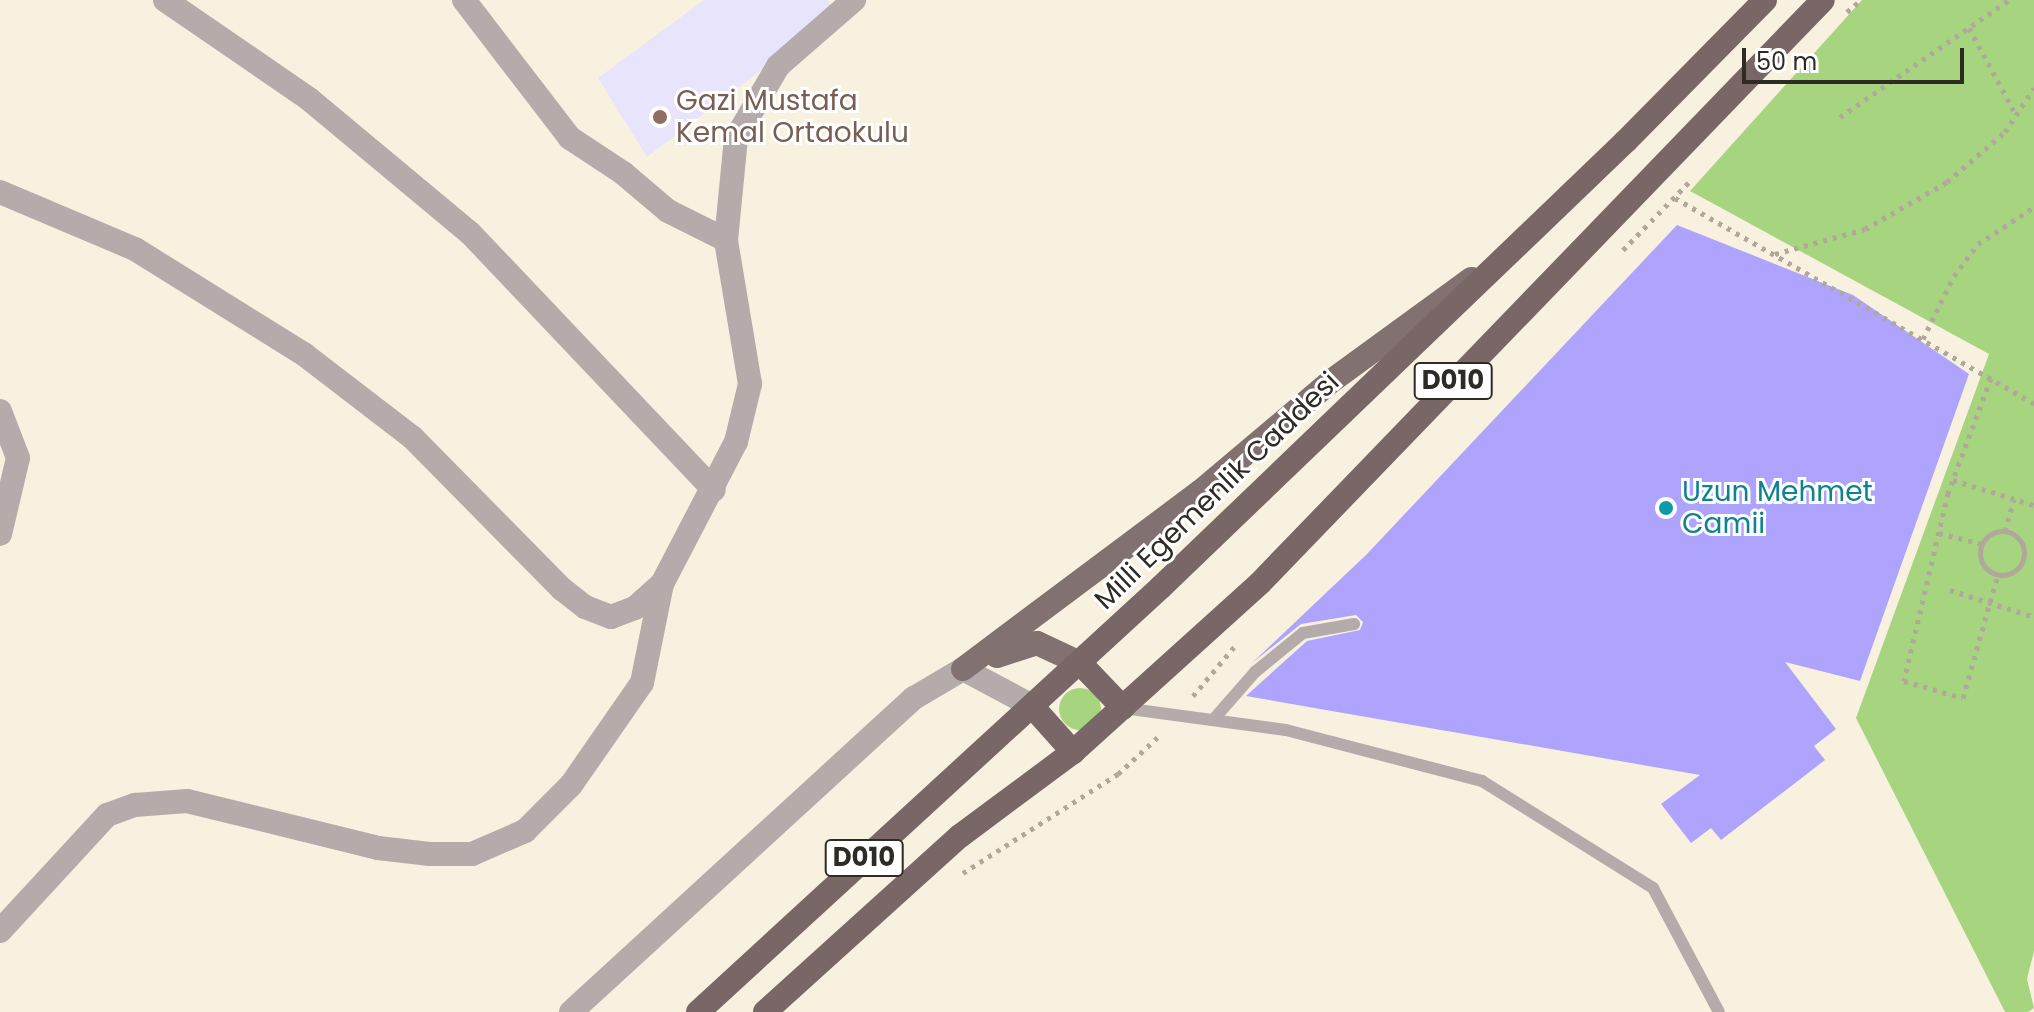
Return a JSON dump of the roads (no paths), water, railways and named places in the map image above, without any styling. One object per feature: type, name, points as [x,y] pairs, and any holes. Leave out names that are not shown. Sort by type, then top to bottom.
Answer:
[{"type":"highway","name":"Milli Egemenlik Caddesi","points":[[698,1012],[1080,663],[1527,236],[1765,0]]},
{"type":"highway","name":"D010","points":[[765,1012],[960,836],[1073,752],[1260,583],[1823,0]]},
{"type":"highway","points":[[1080,663],[1123,708]]},
{"type":"highway","points":[[1032,706],[1073,752]]},
{"type":"main road","points":[[971,666],[1200,492],[1330,382],[1527,236]]},
{"type":"main road","points":[[971,666],[1037,643],[1080,663]]},
{"type":"street","points":[[165,0],[309,99],[470,233],[714,490]]},
{"type":"street","points":[[464,0],[570,138],[623,173],[668,211],[726,240]]},
{"type":"street","points":[[0,931],[107,815],[135,805],[187,801],[378,848],[430,854],[472,854],[525,831],[571,785],[642,683],[662,584],[714,490],[736,442],[750,384],[726,240],[736,138],[778,66],[854,0]]},
{"type":"street","points":[[0,192],[135,249],[305,355],[412,437],[497,529],[585,607],[611,617],[635,608],[662,584]]},
{"type":"street","points":[[0,411],[18,458],[0,534]]},
{"type":"street","points":[[571,1012],[914,698],[971,666],[1032,706]]},
{"type":"lane","points":[[1213,720],[1255,672],[1303,633],[1354,624]]},
{"type":"lane","points":[[1123,708],[1286,730],[1494,788],[1653,888],[1719,1012]]},
{"type":"place","name":"Gazi Mustafa Kemal Ortaokulu","points":[[660,117]]},
{"type":"place","name":"Uzun Mehmet Camii","points":[[1666,508]]}]
